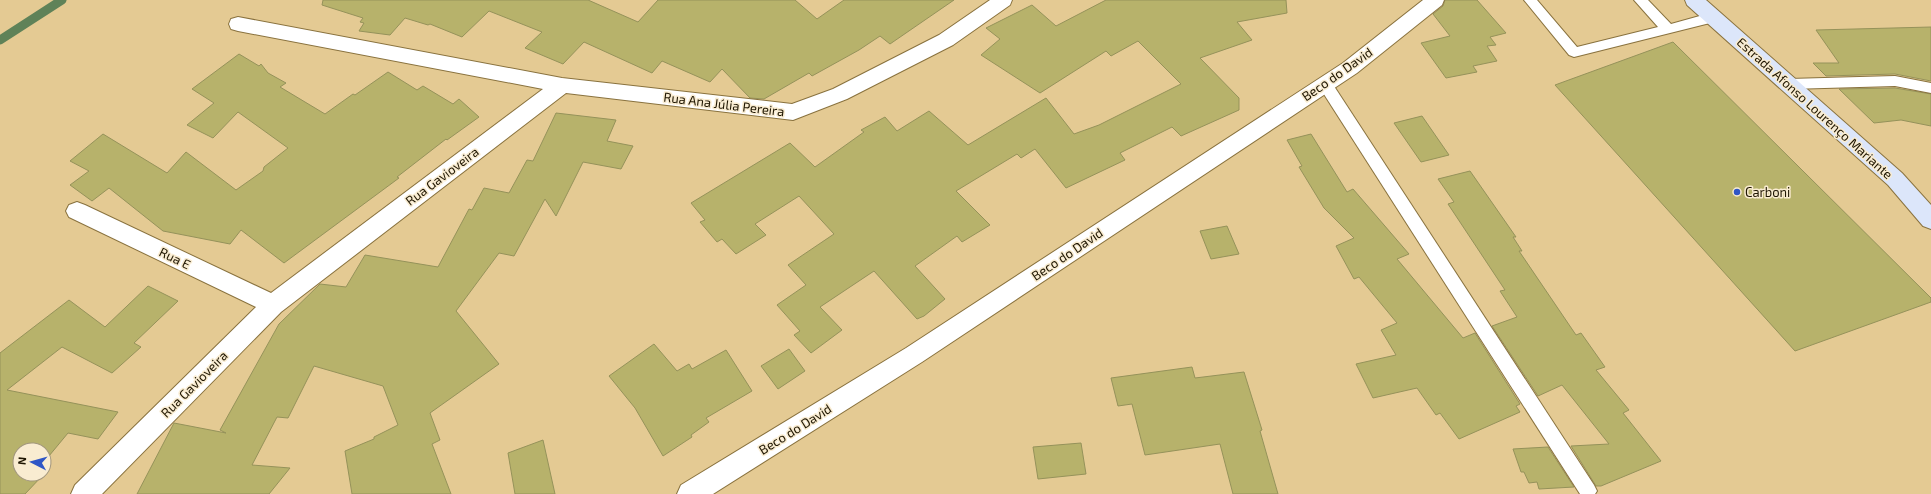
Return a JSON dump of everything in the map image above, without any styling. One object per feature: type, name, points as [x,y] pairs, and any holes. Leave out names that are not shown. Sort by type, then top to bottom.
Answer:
[{"type":"main road","name":"Estrada Afonso Lourenço Mariante","points":[[1694,0],[1895,179],[1931,220]]},
{"type":"street","name":"Rua Ana Júlia Pereira","points":[[562,85],[793,112],[840,94],[946,40],[1003,0]]},
{"type":"street","name":"Beco do David","points":[[690,494],[914,355],[1350,68],[1435,0]]},
{"type":"street","points":[[238,24],[562,85]]},
{"type":"street","name":"Rua Gavioveira","points":[[84,494],[273,306],[562,85]]},
{"type":"street","name":"Rua E","points":[[77,211],[273,306]]},
{"type":"lane","points":[[1530,0],[1574,52],[1714,17]]},
{"type":"lane","points":[[1640,0],[1668,29]]},
{"type":"lane","points":[[1789,84],[1895,81],[1931,88]]},
{"type":"lane","points":[[1325,84],[1588,491]]},
{"type":"building","points":[[323,0],[588,0],[638,22],[658,0],[795,0],[817,19],[844,0],[954,0],[890,44],[880,36],[859,50],[812,76],[809,73],[764,99],[750,98],[722,69],[710,82],[662,61],[652,73],[584,42],[563,64],[525,48],[542,32],[489,11],[462,37],[430,24],[428,25],[405,18],[390,35],[359,31],[364,23],[360,22],[363,18],[322,5]]},
{"type":"building","points":[[1106,0],[1286,0],[1287,13],[1237,22],[1252,40],[1200,58],[1239,98],[1239,110],[1181,136],[1172,127],[1120,153],[1125,160],[1066,188],[1035,149],[1021,158],[1017,154],[956,191],[990,225],[962,242],[957,236],[915,266],[945,299],[924,316],[917,319],[874,271],[820,307],[842,330],[811,353],[794,335],[800,331],[777,305],[806,285],[788,265],[834,234],[799,196],[755,224],[766,235],[736,254],[722,239],[717,242],[700,222],[705,220],[691,203],[790,143],[815,167],[864,132],[861,130],[885,117],[897,131],[929,111],[968,145],[1046,98],[1074,134],[1099,125],[1181,84],[1138,41],[1111,56],[1106,51],[1040,93],[981,55],[1000,39],[986,28],[1032,5],[1056,26]]},
{"type":"building","points":[[1445,0],[1477,0],[1506,33],[1490,37],[1496,45],[1487,46],[1497,61],[1473,66],[1477,72],[1446,78],[1421,43],[1450,36],[1433,14],[1443,6]]},
{"type":"building","points":[[1931,27],[1931,81],[1895,74],[1826,76],[1813,63],[1839,63],[1816,30]]},
{"type":"building","name":"Carboni","points":[[1673,42],[1931,298],[1931,302],[1795,351],[1555,85]]},
{"type":"building","points":[[239,54],[259,66],[261,64],[268,73],[286,83],[280,87],[325,114],[388,72],[417,90],[423,86],[453,104],[459,99],[479,117],[447,140],[446,139],[397,177],[399,178],[284,263],[241,230],[230,244],[163,231],[109,188],[92,201],[70,185],[89,171],[70,161],[103,134],[167,173],[186,152],[236,190],[263,171],[264,167],[288,148],[238,112],[213,138],[187,125],[214,103],[192,89]]},
{"type":"building","points":[[1895,88],[1931,94],[1931,126],[1901,120],[1874,123],[1839,89]]},
{"type":"building","points":[[556,113],[616,120],[607,141],[633,146],[621,169],[583,162],[556,216],[545,199],[514,256],[499,253],[456,311],[499,364],[430,413],[440,440],[432,444],[451,494],[352,494],[345,451],[374,439],[374,437],[398,425],[383,386],[314,366],[288,418],[277,417],[252,465],[290,468],[269,494],[137,494],[174,423],[226,433],[220,430],[279,324],[320,284],[346,287],[365,255],[438,267],[469,209],[472,210],[484,188],[509,193],[527,160],[533,161]]},
{"type":"building","points":[[1422,116],[1449,155],[1421,162],[1394,123]]},
{"type":"building","points":[[1311,134],[1347,192],[1353,189],[1409,254],[1397,259],[1463,338],[1475,333],[1520,404],[1516,406],[1520,412],[1459,439],[1440,413],[1436,415],[1417,388],[1373,398],[1356,364],[1396,355],[1381,330],[1397,323],[1359,277],[1354,279],[1336,246],[1354,238],[1324,208],[1299,167],[1302,166],[1287,140]]},
{"type":"building","points":[[1470,171],[1516,237],[1513,237],[1522,251],[1519,251],[1576,335],[1581,333],[1605,367],[1596,370],[1629,410],[1623,413],[1661,461],[1601,486],[1596,486],[1571,446],[1609,444],[1562,385],[1538,396],[1492,326],[1517,317],[1500,291],[1505,290],[1448,204],[1454,202],[1438,179]]},
{"type":"building","points":[[1227,226],[1239,254],[1211,259],[1200,231]]},
{"type":"building","points":[[148,286],[178,301],[134,343],[141,347],[112,373],[62,347],[7,390],[118,412],[98,439],[68,433],[52,452],[52,442],[12,442],[12,482],[36,482],[25,494],[0,494],[0,353],[69,300],[105,327]]},
{"type":"building","points":[[654,344],[677,371],[689,364],[692,369],[726,350],[752,391],[706,418],[709,422],[691,435],[692,437],[663,456],[635,408],[609,376]]},
{"type":"building","points":[[789,349],[805,371],[778,389],[761,366]]},
{"type":"building","points":[[1192,367],[1195,378],[1244,372],[1262,430],[1260,431],[1278,494],[1233,494],[1220,444],[1145,455],[1132,404],[1118,406],[1111,378]]},
{"type":"building","points":[[543,440],[555,494],[515,494],[508,453]]},
{"type":"building","points":[[1081,443],[1086,474],[1038,479],[1033,447]]},
{"type":"building","points":[[1548,447],[1574,487],[1539,489],[1537,482],[1529,483],[1524,472],[1521,472],[1513,449]]},
{"type":"waterway","points":[[0,40],[62,0]]},
{"type":"place","name":"Carboni","points":[[1737,192]]}]
